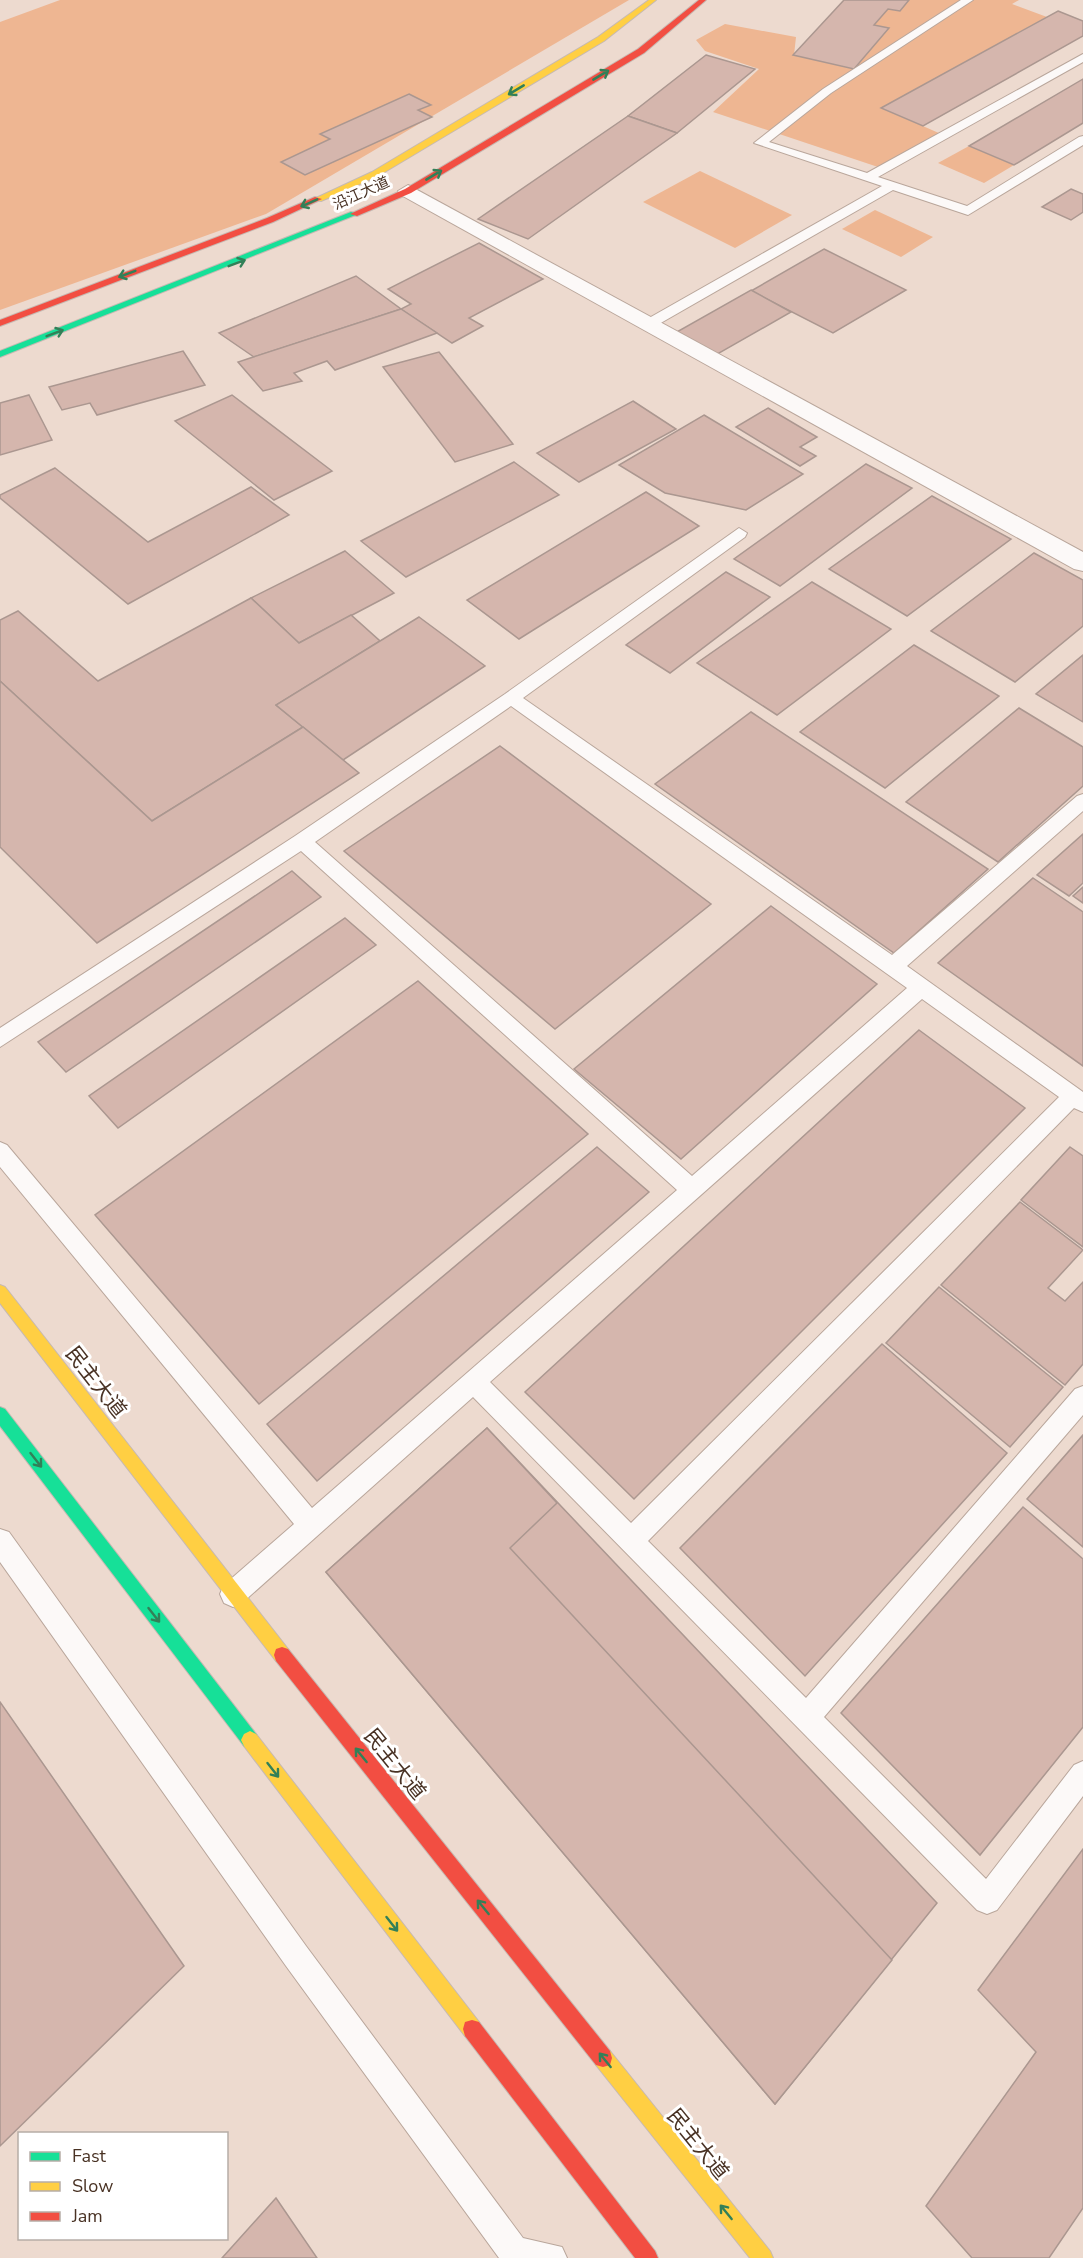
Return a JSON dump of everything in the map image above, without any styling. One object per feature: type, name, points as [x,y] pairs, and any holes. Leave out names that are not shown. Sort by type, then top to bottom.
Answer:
[{"type":"main road","name":"沿江大道","points":[[0,323],[270,220],[375,174],[601,39],[653,0]]},
{"type":"main road","name":"沿江大道","points":[[0,354],[297,239],[408,191],[640,51],[703,0]]},
{"type":"main road","name":"民主大道","points":[[0,1292],[233,1594],[763,2258]]},
{"type":"main road","points":[[0,1414],[648,2258]]},
{"type":"street","points":[[408,191],[647,325],[1083,563]]},
{"type":"lane","points":[[968,0],[828,91],[760,143],[870,176],[968,211],[1083,140]]},
{"type":"lane","points":[[870,176],[1083,57]]},
{"type":"lane","points":[[647,325],[892,185]]},
{"type":"lane","points":[[0,1039],[302,841],[512,698],[740,533]]},
{"type":"lane","points":[[512,698],[1078,1100],[631,1541]]},
{"type":"lane","points":[[892,966],[1083,801]]},
{"type":"lane","points":[[302,841],[693,1190]]},
{"type":"lane","points":[[233,1594],[921,988]]},
{"type":"lane","points":[[0,1152],[311,1527]]},
{"type":"lane","points":[[474,1382],[987,1900],[1083,1774]]},
{"type":"lane","points":[[806,1718],[1083,1397]]},
{"type":"lane","points":[[0,1541],[296,1956],[514,2252],[551,2258]]},
{"type":"shaded area","points":[[60,0],[629,0],[266,214],[0,310],[0,22]]},
{"type":"shaded area","points":[[909,0],[1019,0],[1012,4],[1047,17],[882,108],[941,134],[881,168],[713,112],[759,69],[705,51],[696,40],[725,24],[796,37],[794,55],[854,69],[889,28],[874,25],[888,9],[900,11]]},
{"type":"shaded area","points":[[969,146],[1014,165],[984,183],[938,163]]},
{"type":"shaded area","points":[[700,171],[792,215],[735,248],[643,202]]},
{"type":"shaded area","points":[[875,210],[933,237],[901,257],[842,229]]},
{"type":"building","points":[[844,0],[909,0],[900,11],[888,9],[874,25],[889,28],[854,69],[793,55]]},
{"type":"building","points":[[1058,11],[1083,21],[1083,36],[923,126],[881,108]]},
{"type":"building","points":[[706,55],[755,69],[677,133],[628,116]]},
{"type":"building","points":[[1083,79],[1083,123],[1014,165],[969,146]]},
{"type":"building","points":[[409,94],[431,105],[418,110],[432,117],[305,175],[281,162],[330,139],[320,134]]},
{"type":"building","points":[[628,116],[677,133],[528,239],[478,219]]},
{"type":"building","points":[[1071,189],[1083,194],[1083,212],[1071,220],[1042,207]]},
{"type":"building","points":[[479,243],[543,279],[469,318],[483,326],[452,343],[401,309],[411,304],[388,289]]},
{"type":"building","points":[[824,249],[906,290],[833,333],[751,291]]},
{"type":"building","points":[[356,276],[401,309],[254,357],[219,333]]},
{"type":"building","points":[[751,290],[791,312],[714,356],[675,333]]},
{"type":"building","points":[[401,309],[437,333],[335,370],[327,361],[294,373],[302,381],[263,391],[238,362]]},
{"type":"building","points":[[183,351],[205,385],[97,415],[90,403],[62,410],[49,387]]},
{"type":"building","points":[[439,352],[513,444],[455,462],[383,367]]},
{"type":"building","points":[[29,395],[52,440],[0,455],[0,403]]},
{"type":"building","points":[[232,395],[332,471],[274,500],[175,421]]},
{"type":"building","points":[[633,401],[676,429],[579,482],[537,453]]},
{"type":"building","points":[[768,408],[817,437],[800,447],[816,456],[800,466],[736,427]]},
{"type":"building","points":[[704,415],[803,474],[746,510],[665,493],[619,465]]},
{"type":"building","points":[[514,462],[559,495],[406,577],[361,541]]},
{"type":"building","points":[[866,464],[912,488],[780,586],[734,559]]},
{"type":"building","points":[[55,468],[148,542],[251,487],[289,515],[128,604],[0,498],[0,495]]},
{"type":"building","points":[[646,492],[699,526],[519,639],[467,600]]},
{"type":"building","points":[[932,496],[1011,539],[907,616],[829,569]]},
{"type":"building","points":[[345,551],[394,593],[299,643],[251,598]]},
{"type":"building","points":[[1034,553],[1083,580],[1083,626],[1015,682],[931,631]]},
{"type":"building","points":[[726,572],[770,597],[670,673],[626,645]]},
{"type":"building","points":[[812,582],[891,629],[777,715],[697,663]]},
{"type":"building","points":[[251,598],[299,643],[351,615],[380,641],[276,705],[303,727],[152,821],[0,681],[0,620],[18,611],[98,681]]},
{"type":"building","points":[[419,617],[485,666],[343,760],[276,705]]},
{"type":"building","points":[[914,645],[999,696],[885,788],[800,732]]},
{"type":"building","points":[[1083,655],[1083,722],[1036,694]]},
{"type":"building","points":[[0,681],[152,821],[303,727],[359,773],[97,943],[0,847]]},
{"type":"building","points":[[1019,708],[1083,747],[1083,786],[998,862],[906,802]]},
{"type":"building","points":[[751,712],[988,869],[894,953],[655,784]]},
{"type":"building","points":[[500,746],[711,904],[555,1029],[344,851]]},
{"type":"building","points":[[1083,834],[1083,883],[1069,896],[1037,875]]},
{"type":"building","points":[[292,871],[321,897],[66,1072],[38,1042]]},
{"type":"building","points":[[1033,878],[1083,912],[1083,1066],[938,963]]},
{"type":"building","points":[[1083,887],[1083,903],[1073,896]]},
{"type":"building","points":[[771,906],[877,984],[681,1159],[574,1069]]},
{"type":"building","points":[[345,918],[376,945],[118,1128],[89,1096]]},
{"type":"building","points":[[418,981],[588,1134],[259,1404],[95,1215]]},
{"type":"building","points":[[919,1030],[1025,1108],[634,1499],[525,1392]]},
{"type":"building","points":[[597,1147],[649,1192],[317,1481],[267,1424]]},
{"type":"building","points":[[1070,1147],[1083,1156],[1083,1247],[1021,1200]]},
{"type":"building","points":[[1020,1202],[1083,1250],[1048,1288],[1065,1301],[1083,1282],[1083,1364],[1065,1385],[941,1285]]},
{"type":"building","points":[[939,1287],[1063,1387],[1010,1447],[886,1343]]},
{"type":"building","points":[[882,1344],[1007,1453],[805,1676],[680,1548]]},
{"type":"building","points":[[487,1428],[937,1903],[775,2104],[326,1572]]},
{"type":"building","points":[[487,1428],[557,1503],[510,1548],[892,1960],[775,2104],[326,1572]]},
{"type":"building","points":[[1083,1435],[1083,1547],[1027,1499]]},
{"type":"building","points":[[1023,1507],[1083,1559],[1083,1727],[980,1855],[841,1713]]},
{"type":"building","points":[[0,1702],[184,1966],[0,2146]]},
{"type":"building","points":[[1083,1849],[1083,2208],[1049,2258],[972,2258],[926,2206],[1036,2052],[978,1990]]},
{"type":"building","points":[[276,2198],[317,2258],[222,2258]]},
{"type":"traffic: fast","points":[[0,354],[354,214]]},
{"type":"traffic: fast","points":[[0,1414],[250,1740]]},
{"type":"traffic: slow","points":[[318,199],[375,174],[601,39],[653,0]]},
{"type":"traffic: slow","points":[[0,1292],[282,1655]]},
{"type":"traffic: slow","points":[[250,1740],[472,2029]]},
{"type":"traffic: slow","points":[[603,2058],[763,2258]]},
{"type":"traffic: jam","points":[[354,214],[408,191],[641,51],[703,0]]},
{"type":"traffic: jam","points":[[0,323],[270,220],[318,199]]},
{"type":"traffic: jam","points":[[282,1655],[603,2058]]},
{"type":"traffic: jam","points":[[472,2029],[648,2258]]}]
